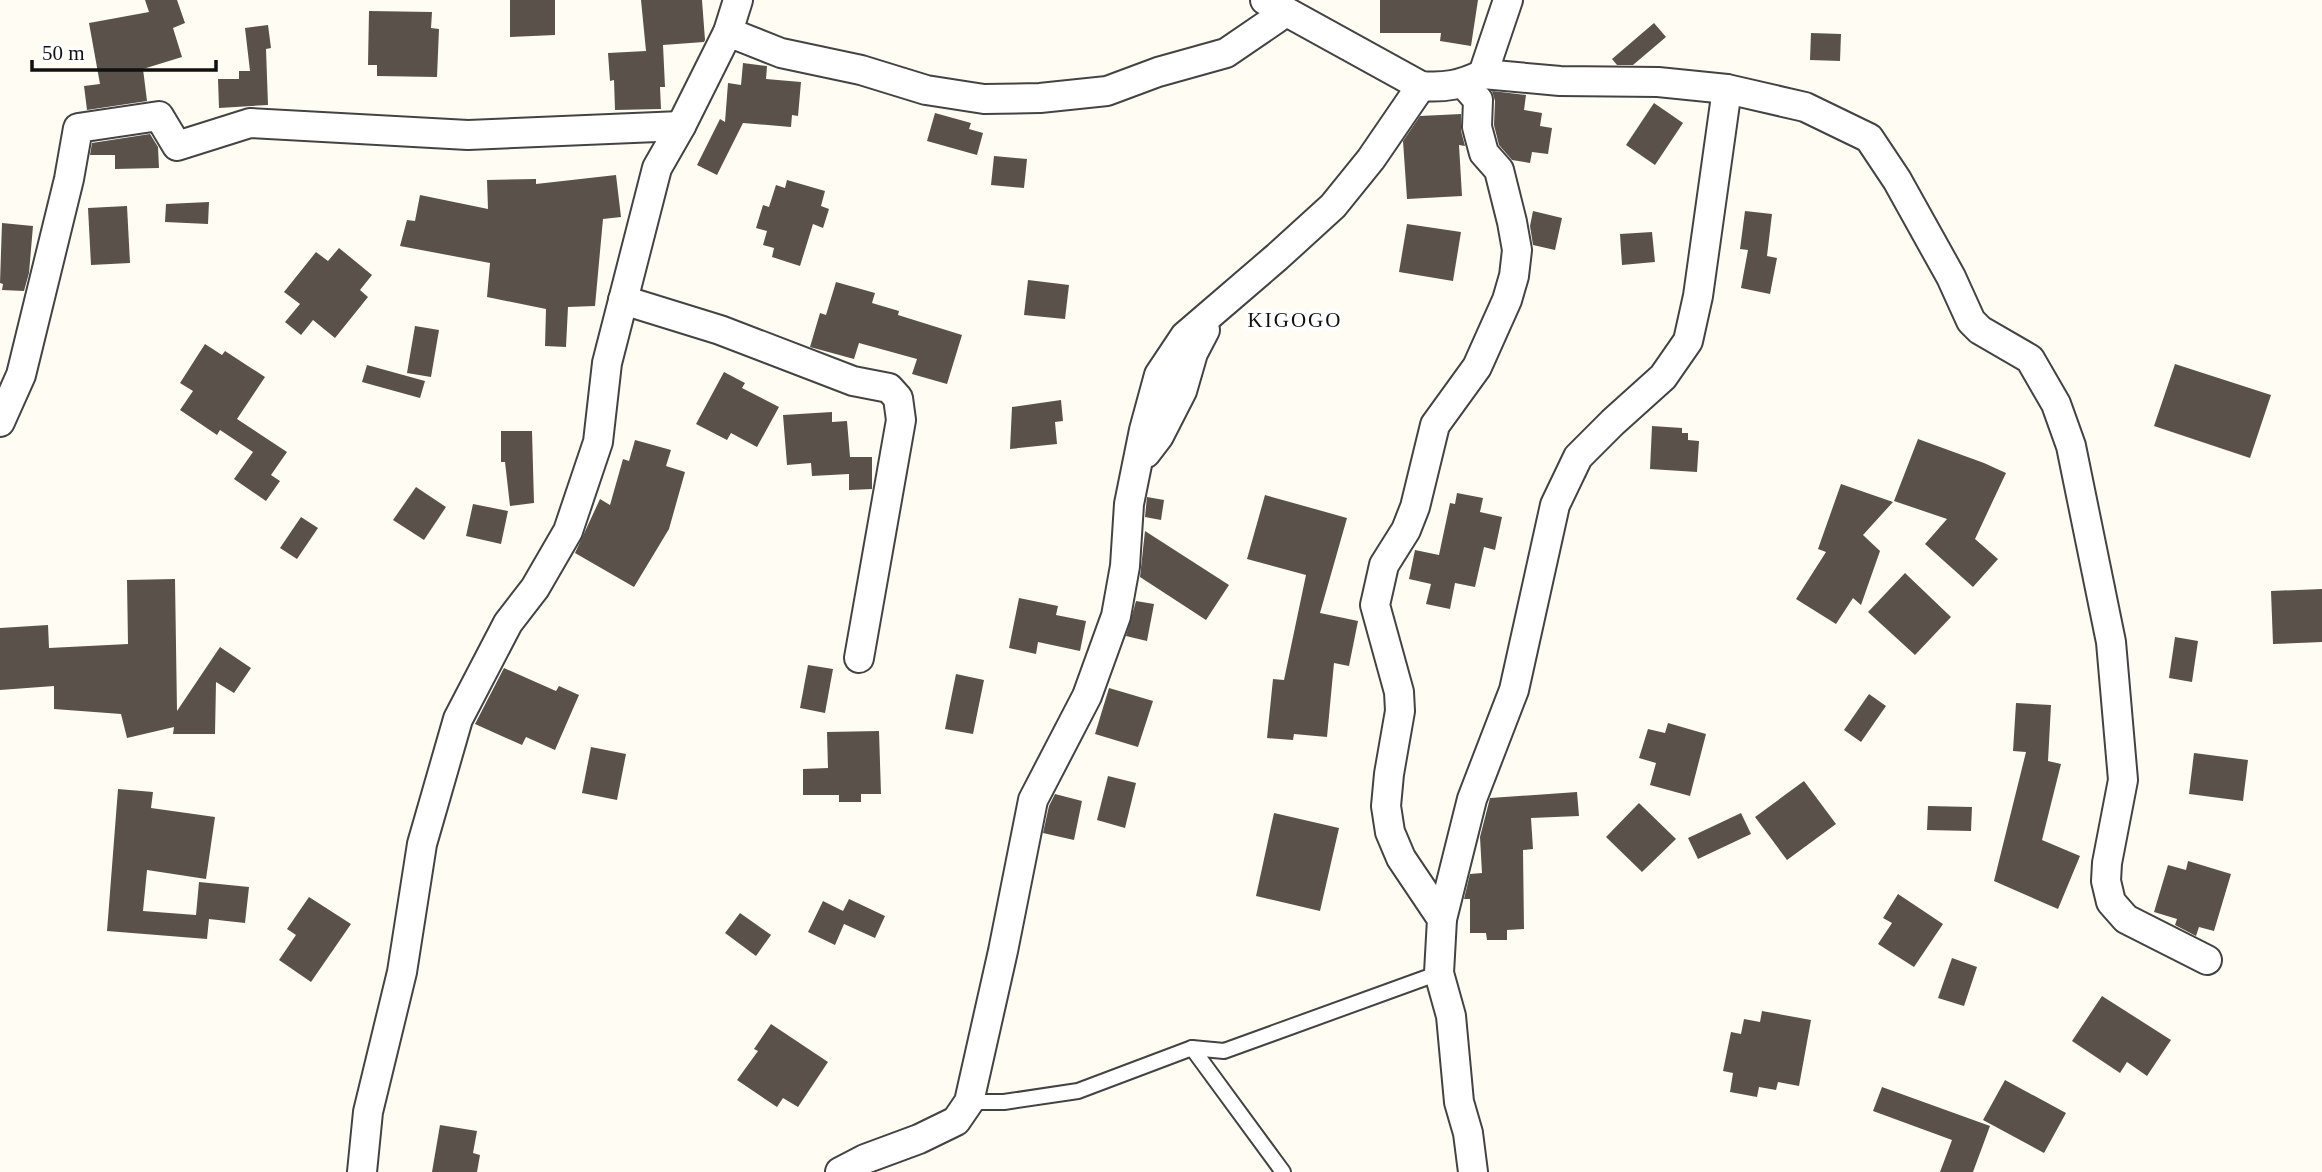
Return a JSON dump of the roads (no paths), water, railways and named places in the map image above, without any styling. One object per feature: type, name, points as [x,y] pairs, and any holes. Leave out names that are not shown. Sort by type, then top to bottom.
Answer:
[{"type":"street","points":[[362,1172],[368,1112],[402,972],[422,844],[458,719],[508,623],[535,588],[568,531],[598,442],[607,363],[657,168],[681,126],[727,32],[738,0]]},
{"type":"street","points":[[1442,919],[1401,858],[1390,832],[1386,806],[1400,711],[1399,692],[1375,605],[1384,565],[1406,530],[1415,507],[1435,425],[1477,367],[1507,300],[1514,276],[1517,250],[1513,222],[1499,170],[1483,153],[1477,127],[1478,100],[1473,79],[1508,0]]},
{"type":"street","points":[[727,32],[781,53],[860,70],[926,90],[984,99],[1040,98],[1107,91],[1158,72],[1226,53],[1276,6],[1421,86],[1437,88],[1473,79],[1658,82],[1727,89],[1805,107],[1870,138],[1945,265],[1971,321],[1980,330],[2030,359],[2047,386],[2071,446],[2111,642],[2123,780],[2107,863],[2106,881],[2111,902],[2126,919],[2207,960]]},
{"type":"street","points":[[840,1172],[956,1121],[969,1102],[1033,800],[1087,696],[1115,616],[1125,566],[1129,503],[1159,374],[1185,336],[1333,206],[1371,159],[1421,86]]},
{"type":"street","points":[[1473,1172],[1468,1133],[1459,1102],[1451,1016],[1439,973],[1442,919],[1472,799],[1514,690],[1555,505],[1578,457],[1663,377],[1688,341],[1707,236],[1727,89]]},
{"type":"street","points":[[0,422],[21,374],[69,179],[78,128],[159,116],[177,146],[250,123],[468,135],[681,126]]},
{"type":"street","points":[[623,300],[720,330],[853,382],[889,388],[898,398],[901,420],[859,658]]},
{"type":"lane","points":[[969,1102],[1004,1102],[1078,1091],[1192,1048],[1224,1051],[1439,973]]},
{"type":"lane","points":[[1192,1048],[1283,1172]]},
{"type":"district","name":"KIGOGO","points":[[1295,320]]}]
